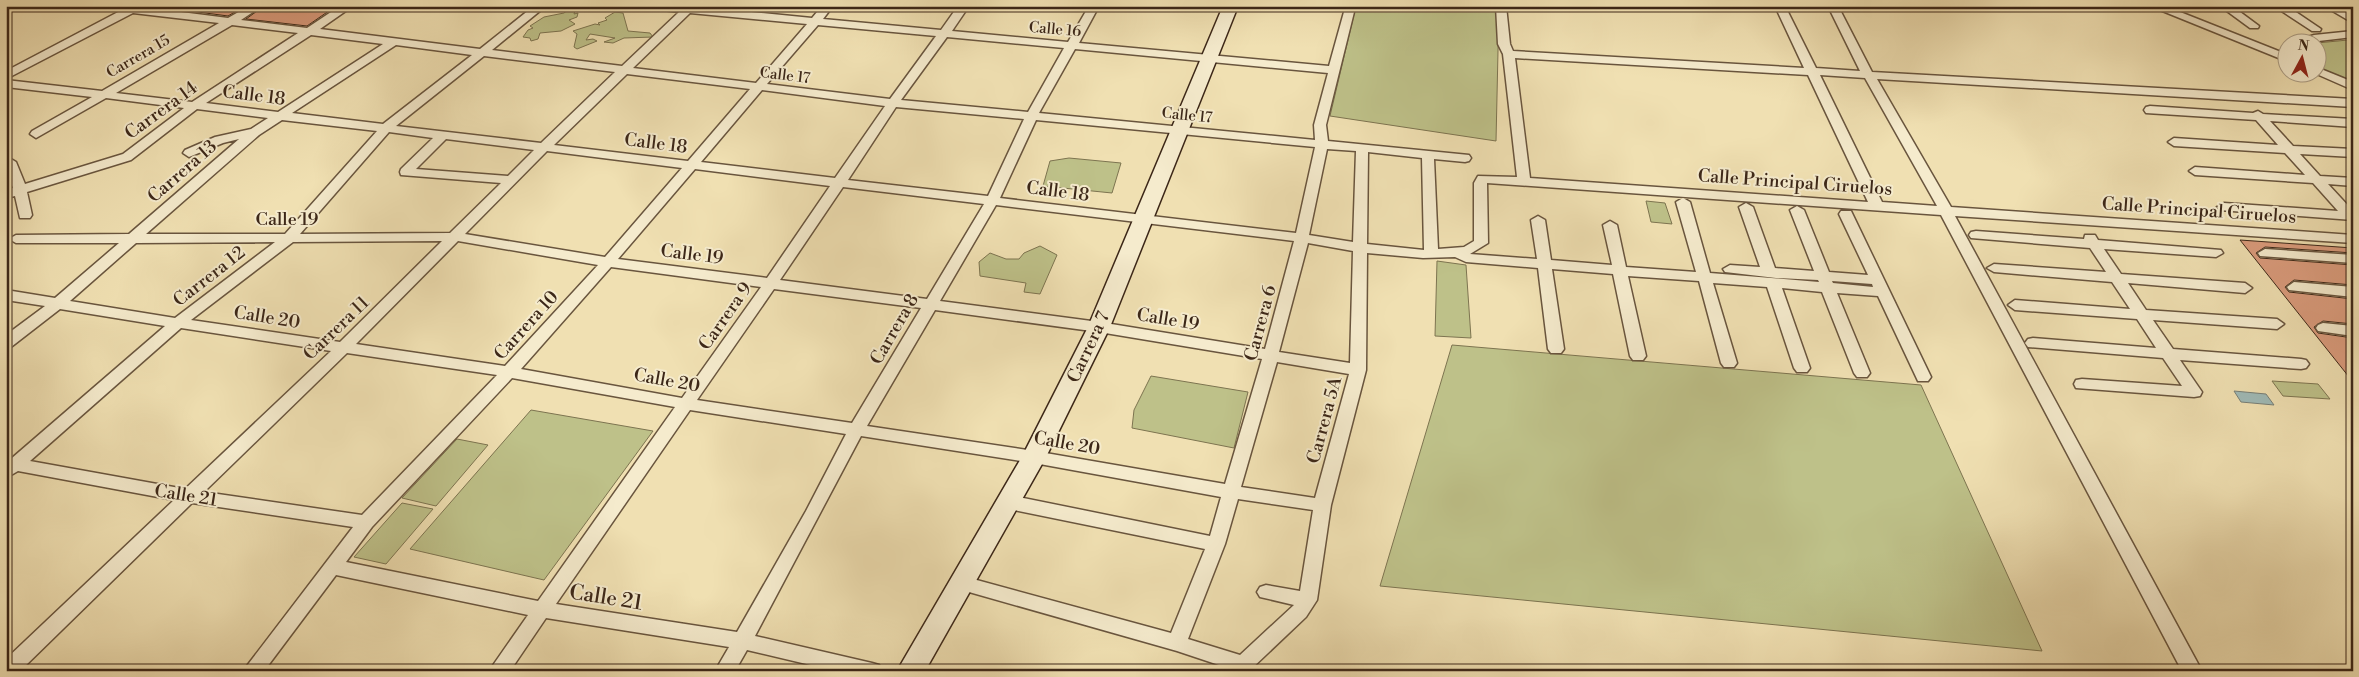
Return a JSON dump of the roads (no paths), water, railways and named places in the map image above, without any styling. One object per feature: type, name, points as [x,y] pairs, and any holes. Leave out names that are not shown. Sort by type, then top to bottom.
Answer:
[{"type":"street","name":"Calle 17","points":[[102,6],[134,8],[308,32],[893,103],[1032,114],[1465,158]]},
{"type":"street","name":"Carrera 15","points":[[36,134],[101,94],[257,6]]},
{"type":"street","name":"Carrera 14","points":[[6,194],[127,157],[195,105],[348,6]]},
{"type":"street","name":"Carrera 12","points":[[9,467],[178,323],[289,238],[386,128],[541,6]]},
{"type":"street","name":"Calle 16","points":[[655,6],[1333,70]]},
{"type":"street","name":"Carrera 10","points":[[253,671],[366,522],[509,372],[608,262],[828,6]]},
{"type":"street","name":"Carrera 9","points":[[499,671],[771,283],[893,103],[964,6]]},
{"type":"street","name":"Carrera 8","points":[[725,671],[813,514],[856,431],[992,201],[1032,114],[1094,6]]},
{"type":"street","name":"Carrera 7","points":[[911,671],[1034,457],[1099,327],[1232,6]]},
{"type":"street","name":"Carrera 6","points":[[1177,643],[1216,544],[1272,355],[1302,238],[1322,144],[1320,125],[1349,12],[1347,6]]},
{"type":"street","points":[[1501,6],[1504,44],[1509,54],[1524,182]]},
{"type":"street","points":[[1780,6],[1877,206]]},
{"type":"street","points":[[1833,6],[1864,69],[1870,75],[1946,211],[2192,671]]},
{"type":"street","points":[[2154,6],[2276,51]]},
{"type":"street","points":[[2225,6],[2254,26]]},
{"type":"street","points":[[2279,6],[2316,29]]},
{"type":"street","points":[[2329,6],[2353,20]]},
{"type":"street","points":[[6,76],[134,8]]},
{"type":"street","name":"Carrera 11","points":[[7,671],[343,348],[457,237],[544,147],[688,9]]},
{"type":"street","points":[[2326,37],[2353,34]]},
{"type":"street","name":"Carrera 13","points":[[6,343],[58,303],[255,132],[278,115],[393,42]]},
{"type":"street","points":[[1509,54],[2353,104]]},
{"type":"street","points":[[2326,75],[2353,87]]},
{"type":"street","name":"Calle 18","points":[[6,83],[1302,238]]},
{"type":"street","points":[[2247,97],[2352,213]]},
{"type":"street","points":[[2150,110],[2353,123]]},
{"type":"street","points":[[189,153],[218,140],[255,132]]},
{"type":"street","points":[[443,135],[406,172],[512,180]]},
{"type":"street","points":[[2174,142],[2353,153]]},
{"type":"street","name":"Carrera 5A","points":[[1308,600],[1322,505],[1358,370],[1362,148]]},
{"type":"street","points":[[1428,154],[1431,254]]},
{"type":"street","points":[[6,160],[10,162],[20,189],[25,215]]},
{"type":"street","points":[[2195,172],[2353,182]]},
{"type":"street","name":"Calle Principal Ciruelos","points":[[1473,249],[1481,243],[1482,238],[1480,183],[1483,179],[2353,239]]},
{"type":"street","points":[[1683,202],[1729,363]]},
{"type":"street","points":[[1746,207],[1802,368]]},
{"type":"street","points":[[2224,207],[2352,213]]},
{"type":"street","points":[[1797,210],[1862,373]]},
{"type":"street","points":[[1846,214],[1923,377]]},
{"type":"street","points":[[1538,220],[1556,349]]},
{"type":"street","points":[[2073,220],[2162,353],[2194,392],[2082,384]]},
{"type":"street","points":[[1610,225],[1638,356]]},
{"type":"street","points":[[1976,235],[2216,253]]},
{"type":"street","name":"Calle 19","points":[[16,240],[457,237],[608,262],[1099,327],[1358,370]]},
{"type":"street","points":[[1302,238],[1361,248],[1431,254],[1458,253],[1473,249],[1489,255]]},
{"type":"street","points":[[1458,253],[1466,258],[1489,255],[1881,286]]},
{"type":"street","points":[[2265,253],[2353,259]]},
{"type":"street","points":[[1994,268],[2245,288]]},
{"type":"street","points":[[2294,288],[2353,292]]},
{"type":"street","name":"Calle 20","points":[[6,295],[178,323],[509,372],[687,404],[1034,457],[1231,492],[1322,505]]},
{"type":"street","points":[[2015,305],[2277,324]]},
{"type":"street","points":[[2323,328],[2353,331]]},
{"type":"street","points":[[2033,343],[2301,364]]},
{"type":"street","name":"Calle 21","points":[[9,467],[187,496],[366,522]]},
{"type":"street","points":[[1009,502],[1216,544]]},
{"type":"street","name":"Calle 21","points":[[333,567],[543,610],[743,641],[872,671]]},
{"type":"street","points":[[962,583],[1177,643],[1239,667],[1299,612],[1308,600],[1266,592]]},
{"type":"water","points":[[2234,391],[2266,394],[2274,405],[2241,402]]}]
